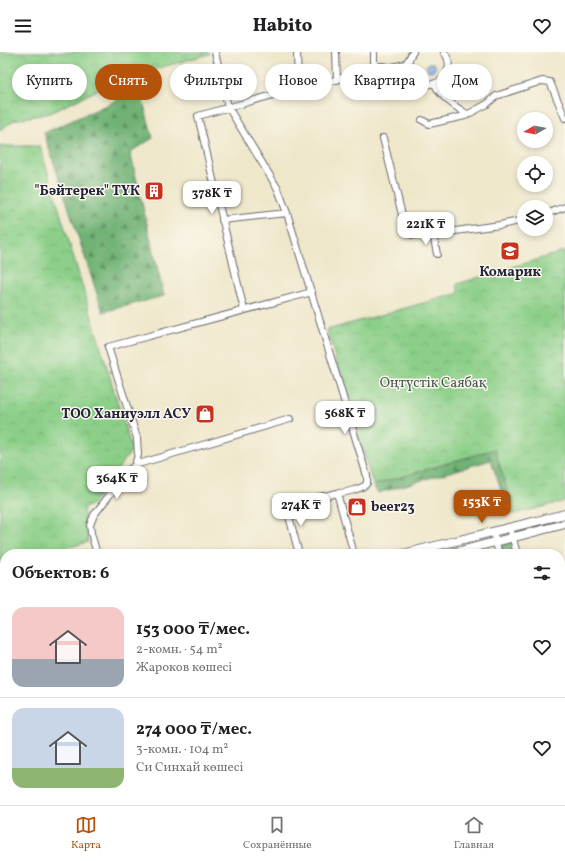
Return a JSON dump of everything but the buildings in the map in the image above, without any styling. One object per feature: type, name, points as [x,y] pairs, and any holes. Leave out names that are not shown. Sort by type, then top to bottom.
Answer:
[{"type":"main road","points":[[423,549],[565,514]]},
{"type":"main road","points":[[468,549],[565,524]]},
{"type":"street","points":[[297,52],[297,64]]},
{"type":"street","points":[[336,52],[337,80]]},
{"type":"street","points":[[374,52],[374,64]]},
{"type":"street","points":[[405,64],[413,52]]},
{"type":"street","points":[[429,84],[435,84],[445,76],[448,70],[448,60],[444,52]]},
{"type":"street","points":[[216,55],[228,107],[278,189],[287,212],[367,476],[367,482],[364,486],[344,493],[337,493],[286,505],[298,549]]},
{"type":"street","points":[[409,59],[409,64]]},
{"type":"street","points":[[332,81],[340,79]]},
{"type":"street","points":[[422,120],[429,124],[467,114],[487,104],[496,96],[542,81],[550,82],[565,118]]},
{"type":"street","points":[[435,84],[437,89],[456,107],[467,114]]},
{"type":"street","points":[[244,310],[198,116],[265,97]]},
{"type":"street","points":[[383,138],[406,231],[412,235],[433,234],[517,221]]},
{"type":"street","points":[[553,211],[565,207]]},
{"type":"street","points":[[222,220],[287,212]]},
{"type":"street","points":[[433,234],[437,254]]},
{"type":"street","points":[[135,465],[138,454],[137,438],[108,347],[312,292]]},
{"type":"street","points":[[96,549],[90,525],[94,515],[128,470],[135,465],[290,419]]},
{"type":"street","points":[[337,493],[353,549]]},
{"type":"street","points":[[510,527],[516,549]]},
{"type":"street","points":[[493,532],[497,549]]},
{"type":"green space","points":[[0,52],[209,52],[210,54],[162,67],[162,64],[95,64],[95,91],[87,95],[87,64],[12,64],[12,100],[77,100],[50,113],[14,120],[0,130]]},
{"type":"green space","points":[[118,100],[143,100],[153,138],[130,152],[164,296],[103,312],[44,133]]},
{"type":"green space","points":[[0,146],[40,146],[132,450],[92,504],[83,509],[88,542],[62,549],[0,549]]},
{"type":"green space","points":[[434,218],[436,227],[418,231],[416,222]]},
{"type":"green space","name":"Оңтүстік Саябақ","points":[[565,251],[565,501],[514,514],[495,449],[373,485],[327,330],[459,293],[457,284]]},
{"type":"green space","points":[[495,449],[514,514],[509,514],[491,460],[378,493],[373,485]]},
{"type":"green space","points":[[565,516],[565,522],[521,532],[520,527]]},
{"type":"green space","points":[[513,541],[515,549],[501,549],[500,546]]},
{"type":"water","points":[[431,62],[436,67],[433,71],[429,71],[429,63]]},
{"type":"place","name":"\"Бәйтерек\" ТҮК","points":[[154,191]]},
{"type":"place","name":"Комарик","points":[[510,251]]},
{"type":"place","name":"ТОО Ханиуэлл АСУ","points":[[205,414]]},
{"type":"place","name":"beer23","points":[[357,507]]}]
